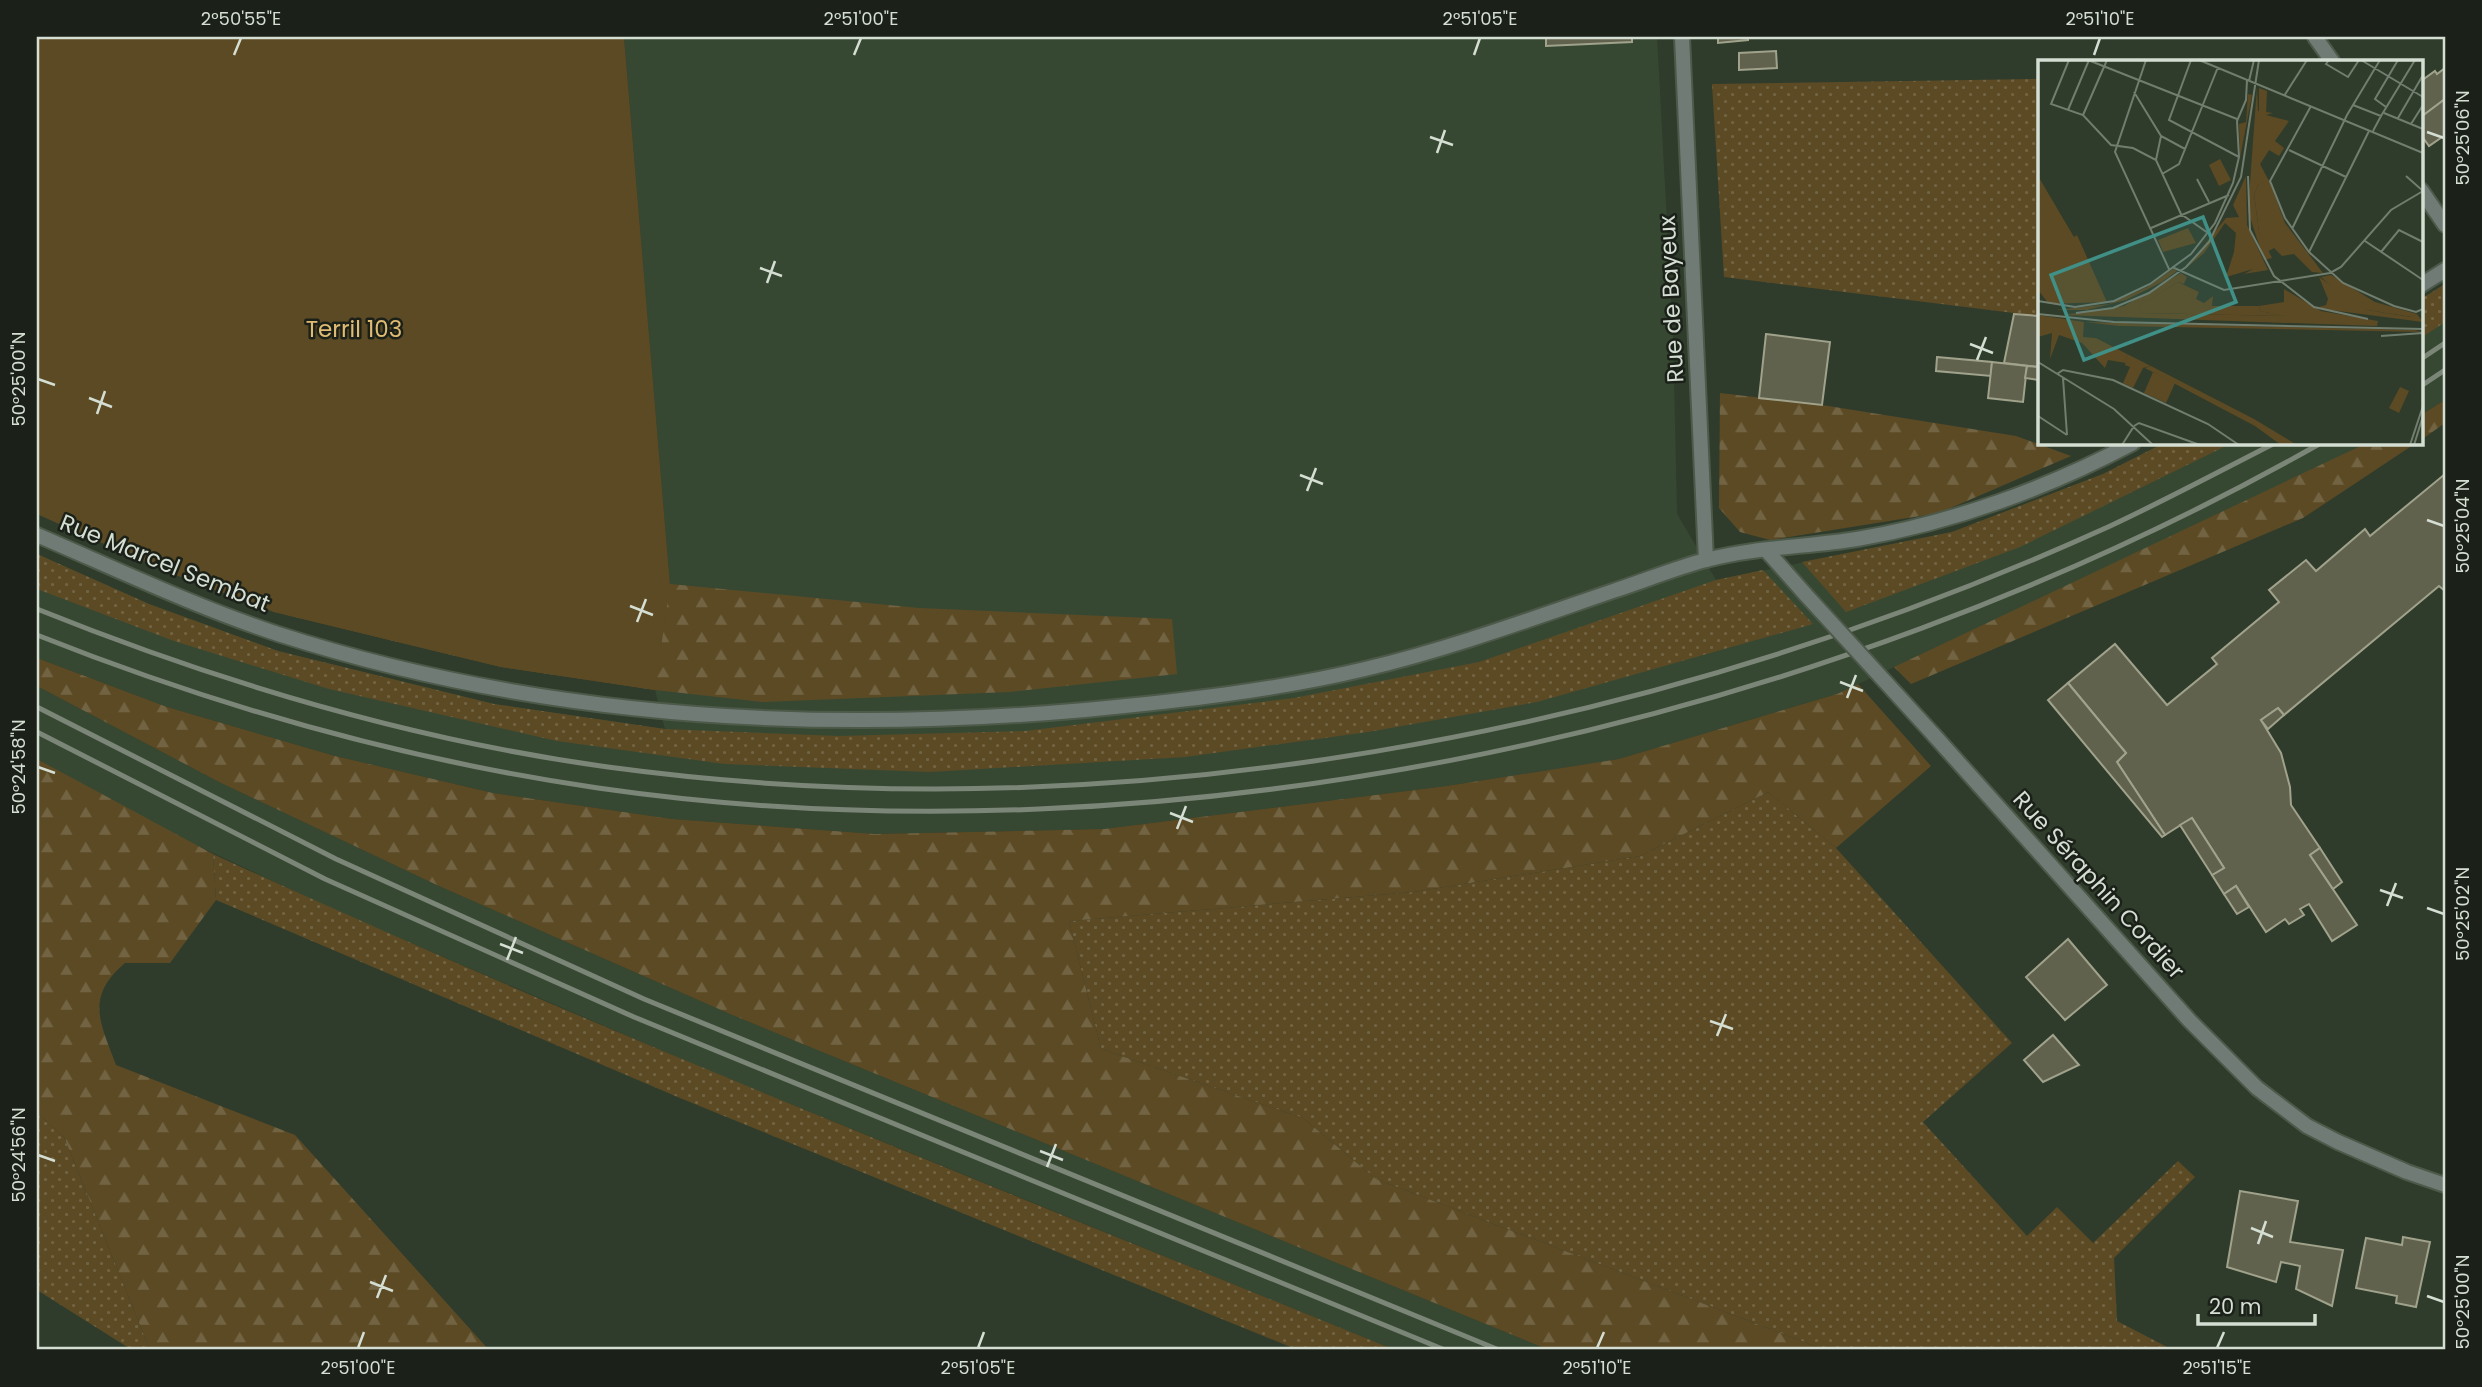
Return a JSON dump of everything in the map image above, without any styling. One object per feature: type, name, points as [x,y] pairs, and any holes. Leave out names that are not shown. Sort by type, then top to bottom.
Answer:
[{"type":"street","name":"Rue de Bayeux","points":[[1682,37],[1706,560]]},
{"type":"street","points":[[2315,37],[2331,60]]},
{"type":"street","points":[[2422,191],[2445,225]]},
{"type":"street","points":[[2422,284],[2445,270]]},
{"type":"street","name":"Rue Marcel Sembat","points":[[37,534],[160,589],[276,633],[398,667],[502,691],[624,708],[757,720],[892,721],[1015,716],[1246,692],[1361,670],[1454,646],[1706,560],[1858,539],[1957,514],[2049,482],[2131,444]]},
{"type":"street","name":"Rue Séraphin Cordier","points":[[1767,551],[2189,1020],[2257,1088],[2307,1126],[2337,1142],[2445,1185]]},
{"type":"shaded area","points":[[624,37],[1657,37],[1673,336],[1677,514],[1716,580],[1952,532],[2103,474],[2162,444],[2365,444],[1837,694],[1619,759],[1447,786],[1104,829],[875,834],[672,819],[493,793],[335,756],[167,707],[37,658],[37,554],[149,604],[278,651],[494,704],[665,729],[655,690],[670,584]]},
{"type":"shaded area","points":[[2445,284],[2445,400],[2422,414],[2422,298]]},
{"type":"shaded area","points":[[37,686],[221,783],[439,886],[730,1014],[1549,1350],[1395,1350],[712,1072],[348,916],[183,839],[37,759]]},
{"type":"green space","name":"Terril 103","points":[[37,37],[624,37],[670,584],[655,690],[501,667],[274,612],[168,572],[37,514]]},
{"type":"green space","points":[[2038,79],[2038,316],[1724,277],[1712,84]]},
{"type":"green space","points":[[2445,284],[2445,322],[2422,337],[2422,298]]},
{"type":"green space","points":[[1720,393],[1822,405],[2016,436],[2071,456],[1939,513],[1770,540],[1740,532],[1719,508]]},
{"type":"green space","points":[[2445,400],[2445,423],[2422,439],[2422,414]]},
{"type":"green space","points":[[2162,444],[2230,444],[2020,547],[1846,612],[1802,562],[1952,532],[2103,474]]},
{"type":"green space","points":[[2365,444],[2414,444],[2303,518],[1911,684],[1894,667]]},
{"type":"green space","points":[[37,514],[522,593],[670,584],[919,608],[1172,619],[1177,674],[1009,692],[763,702],[655,690],[501,667],[274,612],[168,572]]},
{"type":"green space","points":[[37,554],[149,604],[278,651],[494,704],[665,729],[839,736],[1025,731],[1294,698],[1479,662],[1716,580],[1763,570],[1813,624],[1537,702],[1368,732],[1185,757],[930,772],[725,764],[557,741],[329,689],[174,641],[37,589]]},
{"type":"green space","points":[[37,658],[167,707],[335,756],[493,793],[672,819],[875,834],[1104,829],[1447,786],[1619,759],[1837,694],[1858,684],[1931,766],[1836,848],[1768,792],[1640,856],[1413,892],[1069,921],[1101,1049],[1303,1118],[1376,1179],[1825,1350],[1549,1350],[730,1014],[439,886],[221,783],[37,686]]},
{"type":"green space","points":[[37,759],[213,854],[216,900],[170,963],[125,963],[104,987],[100,999],[101,1023],[116,1065],[295,1135],[489,1350],[150,1350],[64,1137],[37,1113]]},
{"type":"green space","points":[[1768,792],[1836,848],[2012,1043],[1923,1122],[2027,1236],[2057,1207],[2093,1243],[2178,1161],[2195,1177],[2114,1258],[2117,1321],[2173,1350],[1825,1350],[1376,1179],[1303,1118],[1101,1049],[1069,921],[1413,892],[1640,856]]},
{"type":"green space","points":[[213,854],[653,1047],[1395,1350],[1298,1350],[680,1098],[216,900]]},
{"type":"green space","points":[[37,1113],[64,1137],[150,1350],[132,1350],[37,1290]]},
{"type":"building","points":[[1546,37],[1632,37],[1632,42],[1546,46]]},
{"type":"building","points":[[1718,37],[1748,37],[1748,40],[1718,43]]},
{"type":"building","points":[[1776,51],[1777,68],[1739,70],[1739,53]]},
{"type":"building","points":[[2445,68],[2445,99],[2422,116],[2422,80],[2435,71],[2437,74]]},
{"type":"building","points":[[2445,99],[2445,135],[2429,146],[2422,136],[2422,116]]},
{"type":"building","points":[[2014,314],[2038,316],[2038,367],[2004,363]]},
{"type":"building","points":[[1766,334],[1830,342],[1822,405],[1759,398]]},
{"type":"building","points":[[1937,357],[1992,362],[1991,376],[1936,371]]},
{"type":"building","points":[[1992,362],[2027,366],[2023,402],[1988,398]]},
{"type":"building","points":[[2027,366],[2038,367],[2038,380],[2025,378]]},
{"type":"building","points":[[2445,474],[2445,591],[2439,586],[2284,715],[2278,708],[2261,720],[2281,753],[2290,787],[2291,805],[2320,848],[2310,855],[2357,925],[2332,941],[2309,904],[2300,909],[2304,915],[2289,924],[2285,919],[2266,932],[2236,886],[2224,894],[2212,875],[2224,868],[2192,818],[2165,835],[2117,762],[2126,753],[2068,683],[2115,644],[2167,705],[2217,664],[2212,658],[2279,602],[2269,590],[2306,560],[2316,571],[2365,529],[2370,536]]},
{"type":"building","points":[[2068,683],[2126,753],[2117,762],[2165,835],[2162,837],[2048,700]]},
{"type":"building","points":[[2278,708],[2284,715],[2268,729],[2261,720]]},
{"type":"building","points":[[2192,818],[2224,868],[2212,875],[2180,825]]},
{"type":"building","points":[[2320,848],[2342,882],[2333,889],[2310,855]]},
{"type":"building","points":[[2236,886],[2249,907],[2237,914],[2224,894]]},
{"type":"building","points":[[2068,939],[2107,985],[2065,1020],[2026,977]]},
{"type":"building","points":[[2053,1035],[2079,1065],[2043,1082],[2024,1060]]},
{"type":"building","points":[[2240,1191],[2298,1201],[2290,1242],[2343,1250],[2332,1306],[2296,1289],[2300,1266],[2281,1262],[2276,1282],[2227,1267]]},
{"type":"building","points":[[2403,1237],[2430,1242],[2416,1307],[2396,1303],[2397,1296],[2356,1288],[2366,1238],[2402,1245]]},
{"type":"railway","points":[[2422,358],[2445,343]]},
{"type":"railway","points":[[2422,385],[2445,370]]},
{"type":"railway","points":[[37,609],[176,661],[318,706],[462,741],[608,767],[799,785],[991,788],[1183,777],[1374,752],[1563,713],[1749,663],[1931,600],[2108,527],[2273,444]]},
{"type":"railway","points":[[37,635],[243,708],[384,746],[526,776],[598,788],[816,809],[1039,809],[1263,790],[1487,753],[1707,699],[1921,628],[2127,543],[2319,444]]},
{"type":"railway","points":[[37,707],[336,859],[644,999],[1499,1350]]},
{"type":"railway","points":[[37,732],[325,879],[634,1017],[1445,1350]]}]
